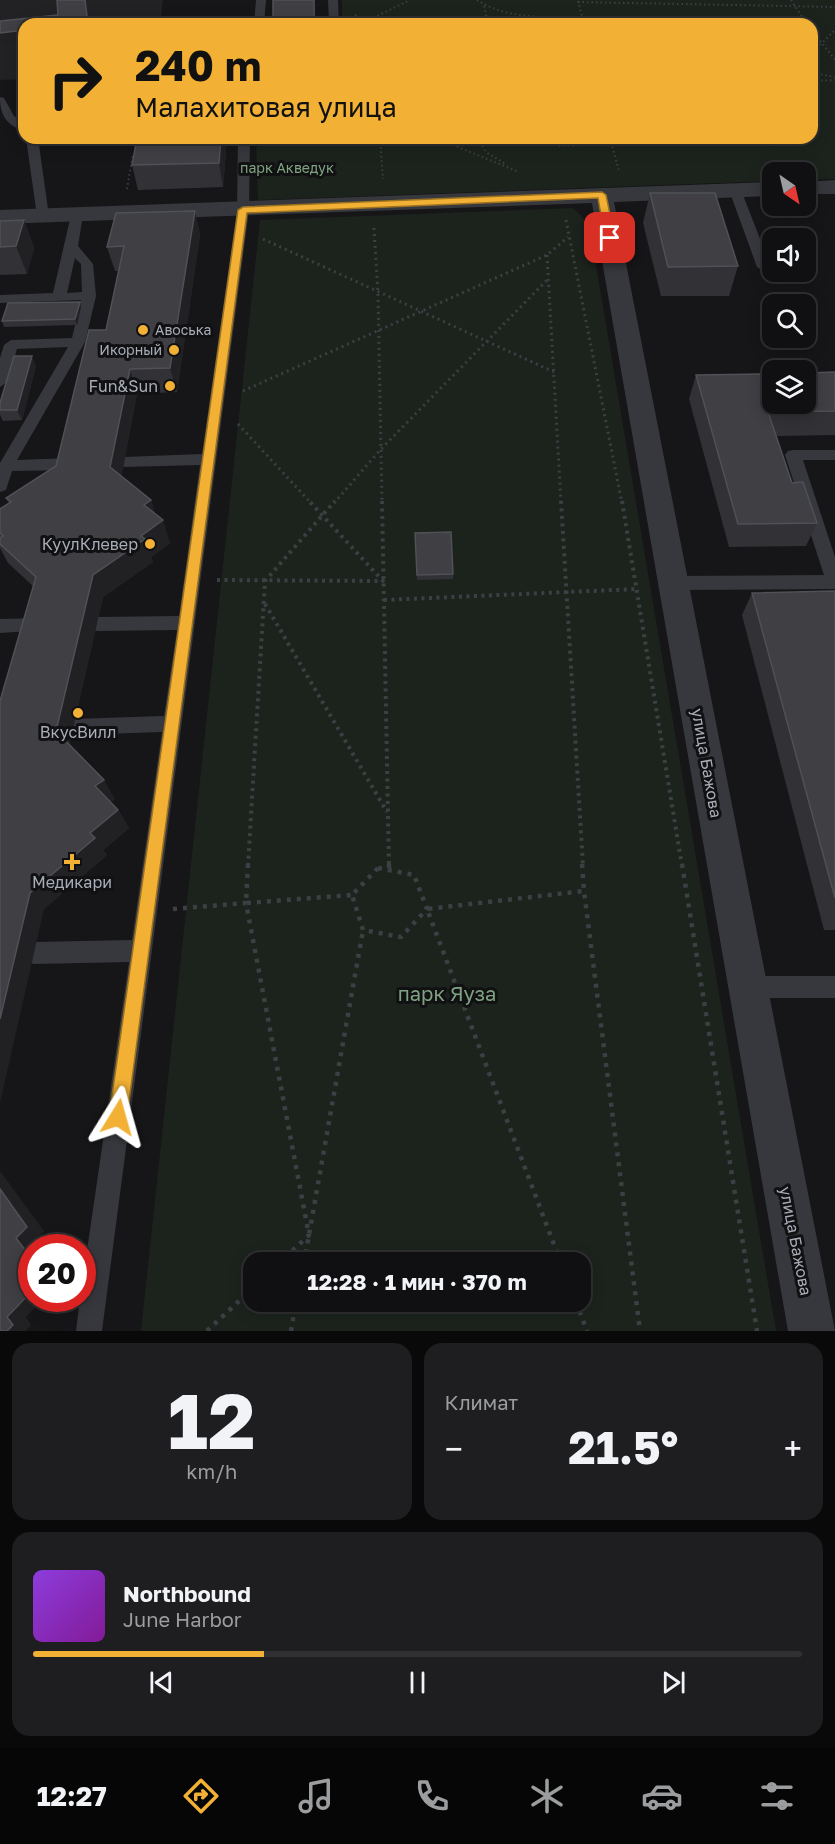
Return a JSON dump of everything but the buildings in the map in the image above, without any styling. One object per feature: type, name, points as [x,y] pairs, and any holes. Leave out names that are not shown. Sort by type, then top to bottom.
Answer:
[{"type":"street","points":[[816,188],[835,187]]},
{"type":"street","points":[[0,217],[77,215],[242,219],[602,195],[762,189]]},
{"type":"street","name":"улица Бажова","points":[[602,195],[812,1331]]},
{"type":"lane","points":[[260,18],[261,0]]},
{"type":"lane","points":[[333,0],[334,18]]},
{"type":"lane","points":[[0,100],[9,118],[18,124]]},
{"type":"lane","points":[[33,144],[43,216]]},
{"type":"lane","points":[[88,1331],[218,402],[242,219],[244,144]]},
{"type":"lane","points":[[735,190],[762,262]]},
{"type":"lane","points":[[59,297],[77,215]]},
{"type":"lane","points":[[0,486],[6,466],[78,342],[89,296],[87,264],[72,246]]},
{"type":"lane","points":[[0,299],[89,296]]},
{"type":"lane","points":[[0,382],[11,345],[78,342]]},
{"type":"lane","points":[[674,583],[834,577],[792,455],[835,455]]},
{"type":"lane","points":[[124,462],[210,459]]},
{"type":"lane","points":[[6,466],[72,464]]},
{"type":"lane","points":[[97,624],[186,622]]},
{"type":"lane","points":[[0,626],[40,625]]},
{"type":"lane","points":[[74,727],[172,724]]},
{"type":"lane","points":[[34,953],[141,951]]},
{"type":"lane","points":[[749,987],[835,987]]},
{"type":"path","points":[[373,18],[410,0]]},
{"type":"path","points":[[477,0],[484,6],[535,17],[583,18],[578,1],[835,6]]},
{"type":"path","points":[[791,0],[803,18]]},
{"type":"path","points":[[484,6],[487,18]]},
{"type":"path","points":[[818,46],[835,30]]},
{"type":"path","points":[[818,39],[835,60]]},
{"type":"path","points":[[818,75],[835,79]]},
{"type":"path","points":[[818,80],[835,79]]},
{"type":"path","points":[[380,144],[383,185]]},
{"type":"path","points":[[450,144],[527,176]]},
{"type":"path","points":[[481,144],[486,152],[518,172]]},
{"type":"path","points":[[559,146],[612,144]]},
{"type":"path","points":[[125,193],[133,154]]},
{"type":"path","points":[[565,218],[629,536],[757,1331]]},
{"type":"path","points":[[242,219],[378,293],[554,372]]},
{"type":"path","points":[[374,224],[378,293],[389,870]]},
{"type":"path","points":[[383,581],[218,402],[547,255],[568,237]]},
{"type":"path","points":[[547,255],[584,891],[640,1331]]},
{"type":"path","points":[[309,1235],[246,903],[265,581],[381,449],[549,278]]},
{"type":"path","points":[[192,580],[383,581]]},
{"type":"path","points":[[384,600],[637,588]]},
{"type":"path","points":[[264,602],[388,813]]},
{"type":"path","points":[[146,912],[352,895],[378,868],[414,875],[557,1252]]},
{"type":"path","points":[[363,930],[401,937],[427,909],[584,891]]},
{"type":"path","points":[[306,1252],[363,930],[352,895]]},
{"type":"path","points":[[291,1252],[309,1235]]},
{"type":"path","points":[[207,1331],[243,1297]]},
{"type":"path","points":[[291,1331],[294,1312]]},
{"type":"path","points":[[580,1312],[587,1331]]},
{"type":"shaded area","points":[[0,0],[163,0],[161,18],[18,18],[18,79],[0,80]]},
{"type":"green space","name":"парк Акведук","points":[[342,0],[835,0],[835,179],[816,180],[816,162],[762,162],[762,181],[258,200],[256,144],[818,144],[818,18],[342,18]]},
{"type":"green space","name":"парк Яуза","points":[[573,208],[589,224],[776,1331],[141,1331],[260,220]]},
{"type":"place","name":"Авоська","points":[[143,330]]},
{"type":"place","name":"Икорный","points":[[174,350]]},
{"type":"place","name":"Fun&Sun","points":[[170,386]]},
{"type":"place","name":"КуулКлевер","points":[[150,544]]},
{"type":"place","name":"ВкусВилл","points":[[78,713]]},
{"type":"place","name":"Медикари","points":[[72,862]]},
{"type":"route","points":[[118,1117],[243,210],[602,195],[610,238]]}]
